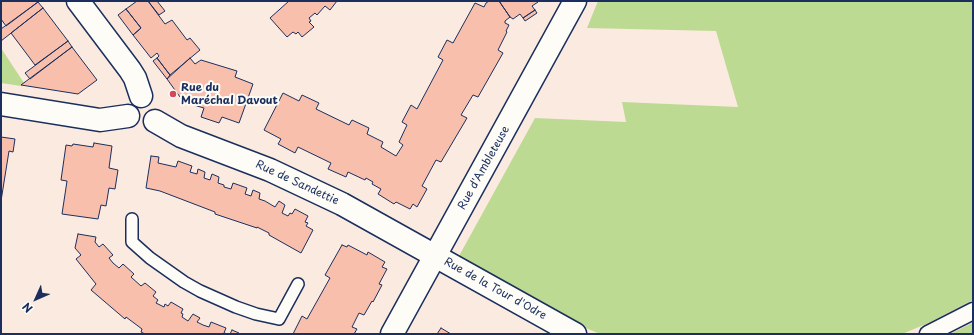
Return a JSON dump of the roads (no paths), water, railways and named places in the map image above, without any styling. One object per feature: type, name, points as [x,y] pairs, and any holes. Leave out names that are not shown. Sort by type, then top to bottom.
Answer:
[{"type":"street","points":[[78,1],[130,70],[135,78],[141,96]]},
{"type":"street","name":"Rue d'Ambleteuse","points":[[392,334],[575,1]]},
{"type":"street","points":[[141,96],[150,97],[157,104],[159,112],[155,121],[147,126],[139,126],[132,122],[128,116],[128,108],[130,103],[136,97],[141,96]]},
{"type":"street","points":[[1,104],[100,120],[128,116]]},
{"type":"street","name":"Rue de Sandettie","points":[[155,121],[181,136],[237,156],[342,204],[435,256]]},
{"type":"street","name":"Rue de la Tour d'Odre","points":[[435,256],[575,334]]},
{"type":"street","points":[[928,334],[973,311]]},
{"type":"lane","points":[[132,219],[132,242],[150,258],[184,282],[218,300],[256,314],[279,319],[298,284]]},
{"type":"place","name":"Rue du Maréchal Davout","points":[[173,94]]}]
